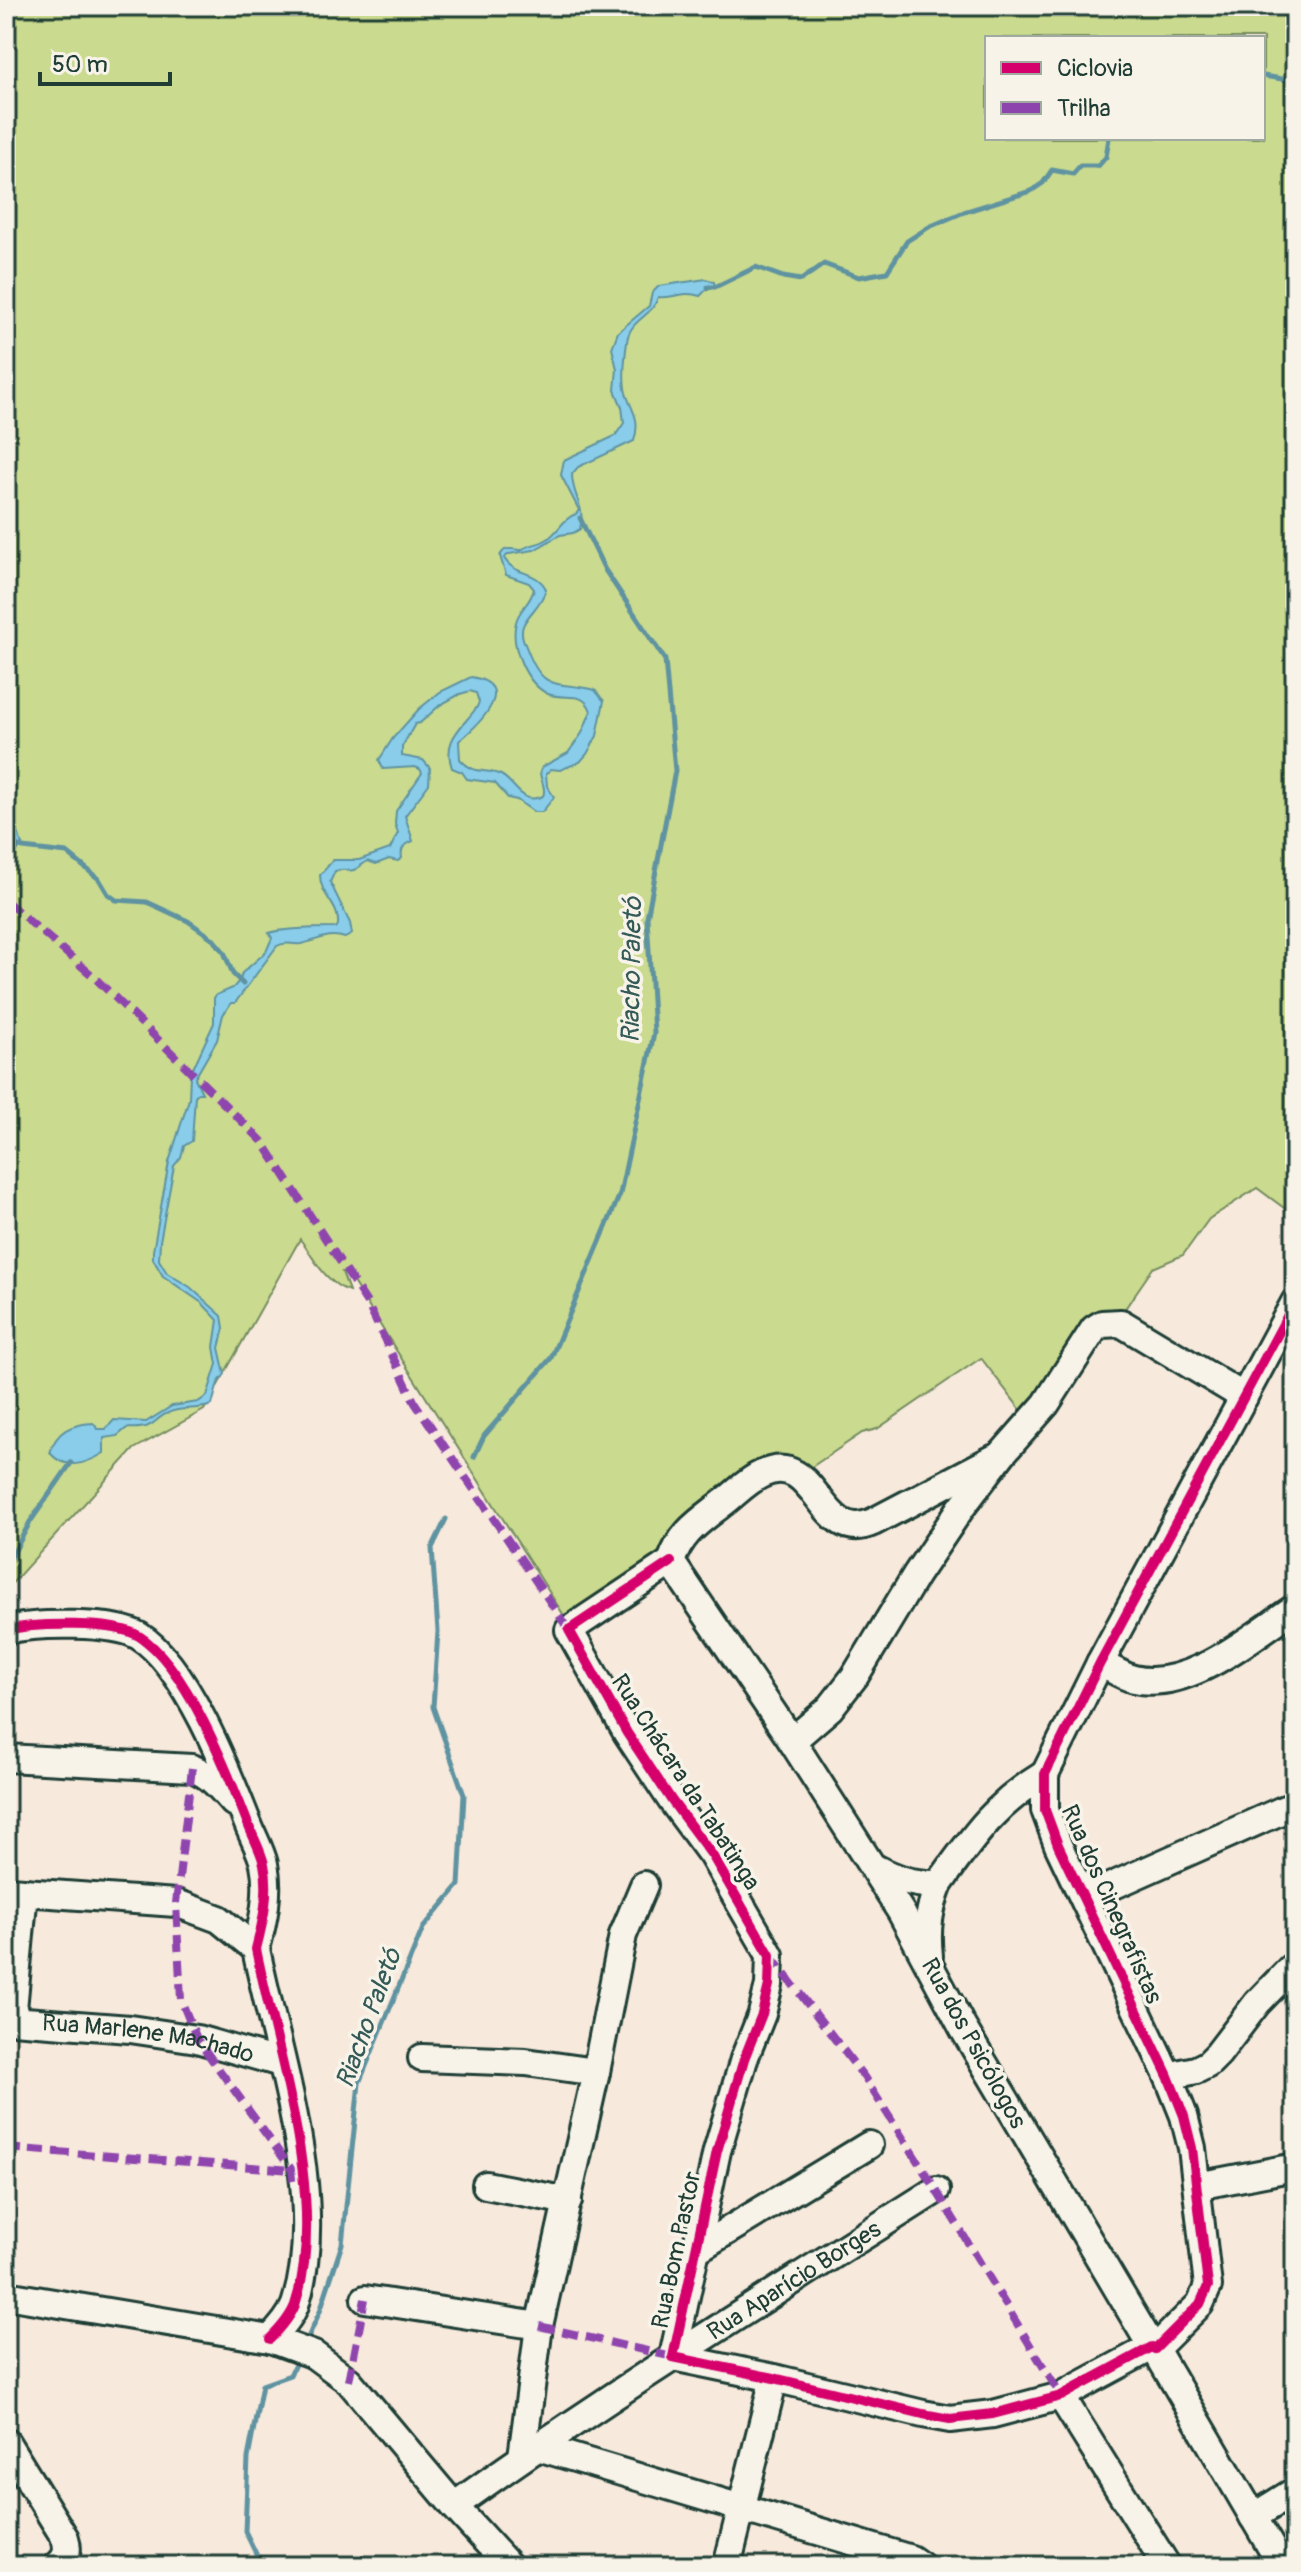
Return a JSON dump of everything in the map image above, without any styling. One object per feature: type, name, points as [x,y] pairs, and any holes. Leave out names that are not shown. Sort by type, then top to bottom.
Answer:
[{"type":"street","name":"Rua dos Cinegrafistas","points":[[1061,2396],[1153,2348],[1192,2314],[1206,2295],[1208,2286],[1197,2186],[1184,2116],[1058,1845],[1045,1810],[1045,1774],[1100,1663],[1295,1302]]},
{"type":"street","points":[[792,1741],[830,1708],[855,1676],[961,1508],[1002,1454],[1046,1404],[1094,1329],[1102,1324],[1121,1323],[1244,1397]]},
{"type":"street","points":[[671,1562],[677,1544],[689,1529],[762,1474],[784,1471],[804,1478],[836,1520],[855,1527],[873,1522],[1002,1454]]},
{"type":"street","name":"Rua Chácara da Tabatinga","points":[[671,1562],[569,1630],[627,1733],[712,1855],[770,1955]]},
{"type":"street","name":"Rua dos Psicólogos","points":[[671,1562],[872,1866],[930,1963],[963,2028],[1282,2566]]},
{"type":"street","points":[[1100,1663],[1134,1679],[1163,1680],[1187,1675],[1220,1658],[1295,1608]]},
{"type":"street","points":[[6,1630],[100,1625],[122,1629],[152,1646],[171,1666],[206,1728],[264,1865],[264,1919],[256,1949],[301,2152],[307,2247],[295,2305],[270,2339]]},
{"type":"street","points":[[6,1758],[192,1768],[205,1773],[219,1785],[246,1818]]},
{"type":"street","points":[[930,1963],[926,1933],[929,1908],[939,1884],[998,1808],[1016,1791],[1045,1774]]},
{"type":"street","points":[[1085,1898],[1285,1809],[1295,1809]]},
{"type":"street","points":[[872,1866],[899,1881],[920,1885],[939,1884]]},
{"type":"street","points":[[644,1885],[623,1935],[539,2326],[530,2452],[741,2508],[911,2559],[921,2566]]},
{"type":"street","points":[[15,1891],[176,1903],[205,1911],[219,1919],[256,1949]]},
{"type":"street","name":"Rua Marlene Machado","points":[[15,1891],[12,2020],[130,2029],[197,2039],[281,2063]]},
{"type":"street","name":"Rua Bom Pastor","points":[[770,1955],[769,1985],[762,2014],[729,2104],[673,2357],[950,2419],[993,2414],[1061,2396]]},
{"type":"street","points":[[1168,2076],[1208,2064],[1257,2003],[1291,1968]]},
{"type":"street","points":[[422,2058],[526,2062],[596,2072]]},
{"type":"street","points":[[696,2250],[869,2145]]},
{"type":"street","points":[[1197,2186],[1295,2167]]},
{"type":"street","points":[[486,2185],[568,2201]]},
{"type":"street","name":"Rua Aparício Borges","points":[[454,2506],[673,2357],[936,2190]]},
{"type":"street","points":[[6,2295],[270,2339],[305,2351],[349,2381],[509,2566]]},
{"type":"street","points":[[365,2299],[539,2326]]},
{"type":"street","points":[[727,2566],[774,2378]]},
{"type":"street","points":[[1061,2396],[1167,2566]]},
{"type":"street","points":[[6,2442],[69,2547],[57,2566]]},
{"type":"street","points":[[1253,2517],[1295,2491]]},
{"type":"green space","points":[[6,6],[1295,6],[1295,1216],[1257,1188],[1209,1219],[1183,1255],[1153,1268],[1122,1313],[1097,1312],[1088,1321],[1027,1418],[981,1358],[877,1429],[862,1433],[810,1468],[787,1463],[570,1625],[346,1271],[342,1272],[349,1291],[327,1276],[300,1239],[204,1410],[134,1449],[6,1590]]},
{"type":"water","points":[[706,279],[714,282],[715,287],[700,296],[658,297],[632,328],[624,381],[636,421],[634,441],[578,467],[572,474],[580,507],[580,529],[560,535],[534,550],[509,554],[504,558],[514,568],[537,579],[546,589],[522,629],[533,664],[546,680],[595,690],[604,701],[597,736],[580,762],[560,770],[551,769],[546,774],[547,786],[554,797],[542,812],[534,812],[517,800],[508,798],[495,783],[467,779],[462,772],[452,768],[452,741],[477,707],[476,693],[460,694],[415,724],[402,747],[402,756],[423,760],[430,768],[429,784],[405,816],[413,841],[404,847],[402,858],[398,861],[389,859],[376,864],[367,861],[353,870],[335,871],[330,882],[350,923],[352,934],[345,938],[328,936],[301,944],[277,946],[223,1015],[217,1040],[195,1078],[202,1093],[195,1096],[192,1141],[184,1146],[174,1166],[159,1260],[167,1273],[190,1287],[222,1316],[224,1328],[219,1348],[225,1374],[218,1383],[212,1405],[173,1411],[145,1427],[127,1428],[117,1436],[104,1438],[104,1453],[83,1463],[69,1464],[56,1459],[50,1453],[53,1445],[60,1434],[71,1427],[93,1423],[98,1429],[106,1429],[114,1420],[146,1422],[172,1406],[198,1402],[207,1396],[217,1364],[214,1347],[218,1320],[202,1303],[163,1276],[153,1259],[169,1162],[189,1099],[190,1075],[214,1023],[214,998],[233,988],[242,973],[266,952],[272,938],[269,933],[336,928],[338,925],[336,912],[323,889],[320,875],[333,860],[359,860],[390,849],[398,833],[396,811],[422,773],[415,767],[383,769],[379,760],[393,738],[419,709],[440,692],[471,677],[486,681],[493,688],[494,697],[484,716],[459,741],[460,759],[476,770],[501,775],[524,796],[535,798],[543,796],[544,792],[540,774],[542,767],[568,753],[582,733],[591,711],[588,704],[578,698],[554,696],[540,689],[521,662],[515,641],[516,622],[534,589],[529,583],[506,575],[500,556],[507,549],[521,550],[546,540],[579,510],[561,475],[564,460],[615,436],[624,423],[615,390],[617,369],[612,348],[618,332],[649,306],[652,293],[659,286]]},
{"type":"water","points":[[6,817],[19,835],[23,848],[9,853],[6,851]]},
{"type":"waterway","points":[[1265,76],[1294,80],[1295,76]]},
{"type":"waterway","points":[[708,287],[715,287],[756,267],[801,280],[824,264],[859,277],[887,272],[907,241],[929,227],[964,212],[1031,191],[1043,183],[1052,170],[1073,174],[1080,166],[1098,166],[1106,157],[1109,140]]},
{"type":"waterway","name":"Riacho Paletó","points":[[474,1457],[484,1436],[551,1358],[620,1194],[654,1033],[647,918],[675,771],[665,660],[605,570],[580,518]]},
{"type":"waterway","points":[[6,841],[23,848],[67,853],[99,879],[108,894],[116,900],[147,902],[188,921],[212,938],[224,952],[233,974],[243,984]]},
{"type":"waterway","points":[[6,1567],[30,1522],[71,1463]]},
{"type":"waterway","name":"Riacho Paletó","points":[[306,2342],[320,2311],[342,2244],[359,2083],[423,1928],[459,1885],[464,1795],[433,1707],[438,1631],[432,1548],[446,1519]]},
{"type":"waterway","name":"Riacho Paletó","points":[[262,2566],[245,2531],[248,2458],[262,2385],[290,2375],[298,2358]]},
{"type":"marked path","points":[[6,901],[93,976],[262,1141],[367,1303],[415,1403],[569,1630]]},
{"type":"marked path","points":[[192,1768],[176,1903],[181,2000],[197,2039],[292,2170],[294,2184]]},
{"type":"marked path","points":[[770,1955],[864,2077],[1061,2396]]},
{"type":"marked path","points":[[6,2020],[12,2020]]},
{"type":"marked path","points":[[6,2148],[292,2170]]},
{"type":"marked path","points":[[349,2381],[365,2299]]},
{"type":"marked path","points":[[539,2326],[673,2357]]},
{"type":"cycle path","points":[[671,1562],[569,1630],[627,1733],[712,1855],[770,1955],[769,1985],[717,2151],[673,2357],[950,2419],[993,2414],[1061,2396],[1152,2347],[1155,2349],[1200,2304],[1208,2286],[1192,2148],[1184,2116],[1058,1845],[1045,1810],[1045,1774],[1100,1663],[1295,1302]]},
{"type":"cycle path","points":[[6,1630],[54,1625],[112,1628],[139,1636],[156,1650],[173,1670],[204,1722],[261,1854],[266,1875],[266,1896],[256,1949],[296,2128],[306,2221],[304,2264],[295,2305],[270,2339]]}]
